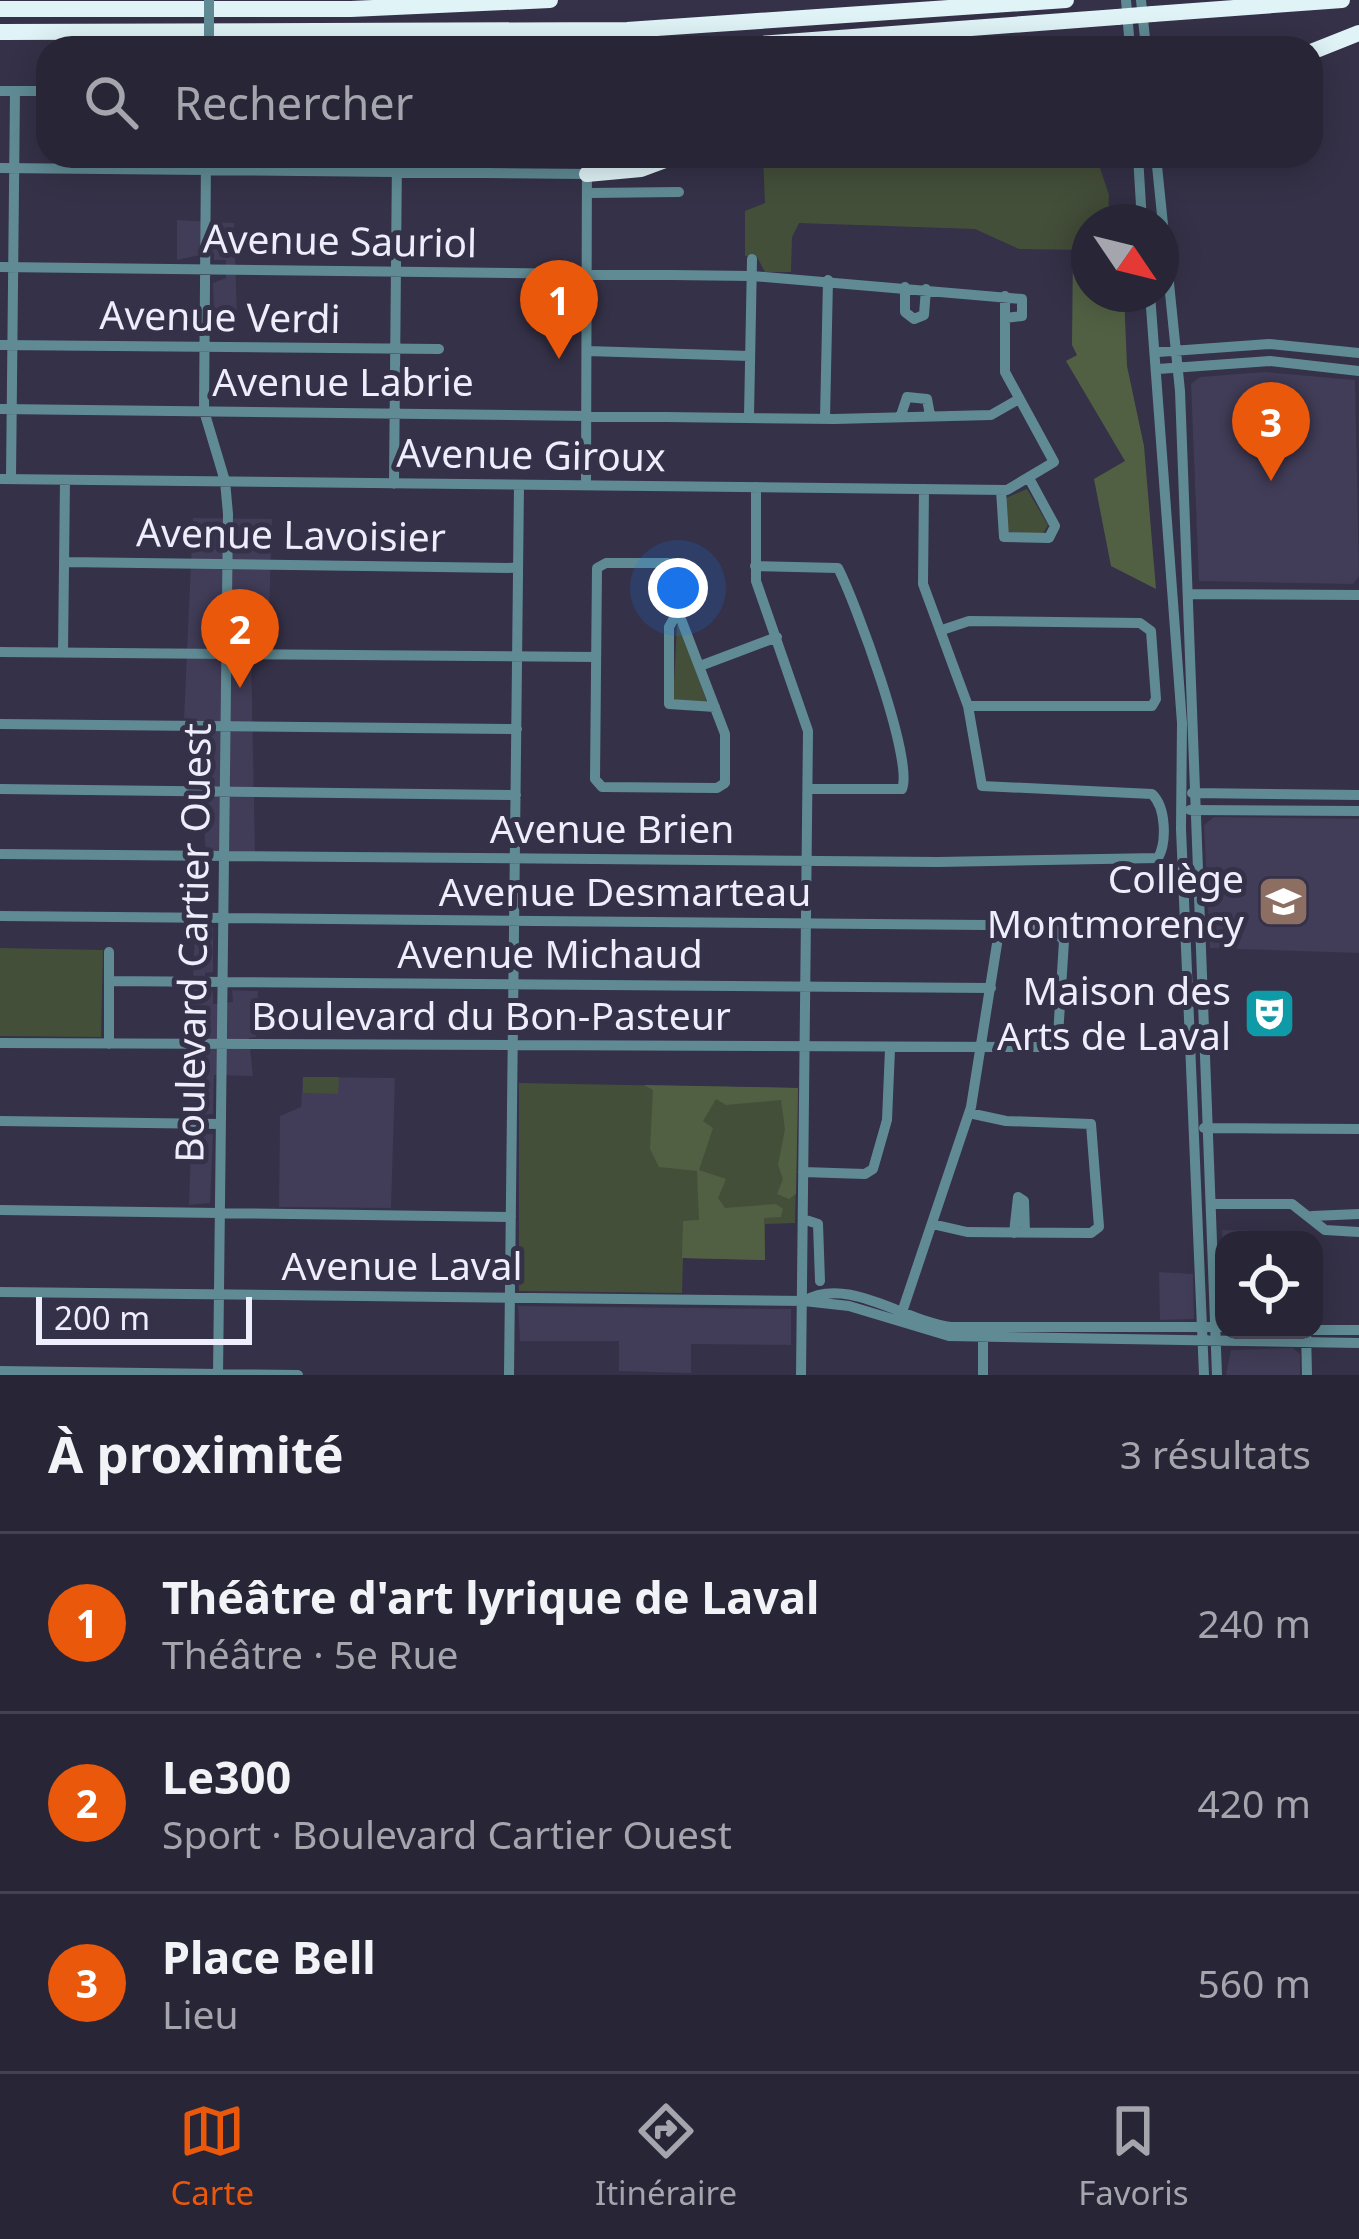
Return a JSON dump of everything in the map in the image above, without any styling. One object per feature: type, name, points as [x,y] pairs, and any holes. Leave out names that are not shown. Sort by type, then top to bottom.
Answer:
[{"type":"highway","points":[[217,5],[324,0]]},
{"type":"highway","points":[[0,9],[550,0]]},
{"type":"highway","points":[[0,32],[697,28],[1066,0]]},
{"type":"highway","points":[[862,36],[1147,7],[1342,0]]},
{"type":"highway","points":[[1323,47],[1359,33]]},
{"type":"highway","points":[[248,34],[257,36]]},
{"type":"highway","points":[[588,174],[642,168]]},
{"type":"street","points":[[211,36],[217,5]]},
{"type":"street","points":[[0,91],[36,91]]},
{"type":"street","points":[[6,479],[7,168],[15,91]]},
{"type":"street","points":[[7,168],[588,174],[679,191]]},
{"type":"street","points":[[394,484],[397,168]]},
{"type":"street","points":[[1139,168],[1141,204]]},
{"type":"street","points":[[1157,168],[1178,368],[1190,594],[1189,793],[1181,810],[1194,1129],[1217,1375]]},
{"type":"street","name":"Boulevard Cartier Ouest","points":[[206,171],[204,411],[225,481],[227,566],[218,1374]]},
{"type":"street","points":[[586,485],[588,174]]},
{"type":"street","points":[[748,416],[752,259]]},
{"type":"street","name":"Avenue Sauriol","points":[[6,267],[752,276],[1005,296]]},
{"type":"street","points":[[825,418],[828,280]]},
{"type":"street","points":[[905,287],[905,312],[914,319],[924,314],[926,289]]},
{"type":"street","points":[[1005,318],[1022,316],[1022,299],[1005,296],[1004,369],[1019,399]]},
{"type":"street","points":[[1152,312],[1189,793],[1197,810],[1213,1204],[1213,1331],[1204,1375]]},
{"type":"street","points":[[1158,352],[1272,344],[1359,353]]},
{"type":"street","name":"Avenue Verdi","points":[[6,345],[439,349]]},
{"type":"street","points":[[587,350],[750,356]]},
{"type":"street","points":[[1158,369],[1270,361],[1359,370]]},
{"type":"street","name":"Avenue Labrie","points":[[6,409],[825,418],[901,415],[907,397],[927,399],[930,415],[991,415],[1019,399]]},
{"type":"street","name":"Avenue Giroux","points":[[6,479],[1001,490],[1030,480],[1054,464],[1019,399]]},
{"type":"street","points":[[63,652],[64,480]]},
{"type":"street","points":[[1001,490],[1004,537],[1049,538],[1054,526],[1030,480]]},
{"type":"street","points":[[509,1375],[519,484]]},
{"type":"street","points":[[756,487],[755,566],[808,723],[801,1375]]},
{"type":"street","points":[[924,489],[922,580],[968,706],[1154,705],[1152,635],[1146,624],[965,622],[942,630]]},
{"type":"street","name":"Avenue Lavoisier","points":[[64,562],[518,568]]},
{"type":"street","points":[[602,563],[673,565],[678,611],[727,745],[722,787],[600,787],[595,779],[597,572],[602,563]]},
{"type":"street","points":[[755,566],[838,568],[894,724],[906,780],[902,789],[808,789]]},
{"type":"street","points":[[1173,595],[1359,595]]},
{"type":"street","points":[[678,611],[669,627],[669,704],[715,706]]},
{"type":"street","points":[[700,666],[777,637]]},
{"type":"street","points":[[0,652],[596,657]]},
{"type":"street","name":"Avenue Brien","points":[[0,854],[1151,861],[1163,847],[1156,796],[983,788],[968,706]]},
{"type":"street","points":[[0,724],[517,729]]},
{"type":"street","points":[[0,789],[516,795]]},
{"type":"street","points":[[1189,793],[1359,795]]},
{"type":"street","points":[[1181,810],[1359,812]]},
{"type":"street","name":"Avenue Desmarteau","points":[[0,916],[1000,925],[1051,928],[1063,935],[1057,1039],[1046,1047],[982,1048]]},
{"type":"street","points":[[899,1319],[969,1113],[1000,925]]},
{"type":"street","points":[[109,952],[109,1044]]},
{"type":"street","name":"Avenue Michaud","points":[[110,981],[991,988]]},
{"type":"street","name":"Boulevard du Bon-Pasteur","points":[[0,1043],[982,1048]]},
{"type":"street","points":[[802,1172],[862,1174],[873,1169],[887,1120],[890,1049]]},
{"type":"street","points":[[932,1224],[961,1232],[1097,1230],[1094,1127],[1088,1122],[1000,1121],[969,1113]]},
{"type":"street","points":[[0,1121],[220,1124]]},
{"type":"street","points":[[1194,1129],[1359,1129]]},
{"type":"street","points":[[1213,1204],[1288,1204],[1312,1216],[1325,1230],[1359,1232]]},
{"type":"street","points":[[0,1210],[511,1216]]},
{"type":"street","points":[[1312,1216],[1359,1214]]},
{"type":"street","points":[[802,1219],[818,1224],[820,1281]]},
{"type":"street","name":"Avenue Laval","points":[[0,1292],[803,1300],[983,1332],[1213,1331]]},
{"type":"street","points":[[1323,1333],[1359,1330]]},
{"type":"street","points":[[983,1332],[983,1375]]},
{"type":"street","points":[[1323,1337],[1359,1343]]},
{"type":"street","points":[[1307,1375],[1309,1339]]},
{"type":"street","points":[[0,1371],[298,1375]]},
{"type":"shaded area","points":[[177,220],[234,223],[237,316],[214,315],[213,283],[226,278],[226,260],[214,260],[214,252],[177,260]]},
{"type":"shaded area","points":[[1265,372],[1355,380],[1359,576],[1353,584],[1199,581],[1191,384],[1200,377]]},
{"type":"shaded area","points":[[193,518],[272,519],[268,646],[251,647],[255,854],[206,856],[197,719],[184,718]]},
{"type":"shaded area","name":"Collège Montmorency","points":[[1214,817],[1359,819],[1359,953],[1210,948],[1204,825]]},
{"type":"shaded area","points":[[213,927],[213,972],[205,973],[205,990],[213,991],[213,1004],[233,1002],[232,990],[258,991],[256,1037],[249,1038],[253,1076],[214,1075],[213,1114],[200,1115],[200,1134],[213,1134],[210,1203],[189,1205],[192,1115],[186,1115],[197,1009],[192,1008],[195,928]]},
{"type":"shaded area","points":[[303,1077],[395,1078],[391,1208],[279,1207],[280,1116],[301,1107]]},
{"type":"shaded area","points":[[1159,1272],[1193,1274],[1194,1319],[1160,1320]]},
{"type":"shaded area","points":[[518,1306],[791,1309],[791,1345],[691,1344],[691,1373],[619,1371],[619,1341],[520,1341]]},
{"type":"shaded area","points":[[1293,1348],[1300,1354],[1300,1375],[1226,1375],[1231,1350]]},
{"type":"green space","points":[[764,168],[1100,168],[1109,195],[1109,204],[1071,204],[1071,250],[1019,249],[975,229],[799,223],[792,237],[791,272],[765,272],[757,257],[745,256],[745,211],[765,203]]},
{"type":"green space","points":[[1072,312],[1125,312],[1127,366],[1144,446],[1156,589],[1111,566],[1094,479],[1125,461],[1066,361],[1077,355],[1072,345]]},
{"type":"green space","points":[[1027,489],[1048,525],[1043,534],[1007,532],[1006,498]]},
{"type":"green space","points":[[677,625],[680,627],[707,702],[673,703]]},
{"type":"green space","points":[[0,948],[103,950],[101,1037],[0,1036]]},
{"type":"green space","points":[[303,1077],[339,1077],[338,1094],[303,1093]]},
{"type":"green space","points":[[519,1083],[798,1088],[795,1223],[765,1224],[765,1260],[683,1258],[682,1293],[519,1291]]},
{"type":"green space","points":[[644,1085],[798,1088],[796,1194],[789,1199],[777,1194],[783,1179],[778,1165],[785,1129],[781,1100],[726,1105],[716,1099],[703,1121],[713,1128],[699,1170],[726,1179],[718,1198],[725,1208],[776,1204],[783,1209],[781,1217],[764,1218],[765,1260],[682,1258],[683,1221],[699,1220],[697,1171],[659,1167],[650,1149],[653,1090]]},
{"type":"place","name":"Théâtre d'art lyrique de Laval","points":[[559,359]]},
{"type":"place","name":"Place Bell","points":[[1271,481]]},
{"type":"place","name":"Le300","points":[[240,688]]},
{"type":"place","name":"Collège Montmorency","points":[[1283,901]]},
{"type":"place","name":"Maison des Arts de Laval","points":[[1270,1013]]}]
